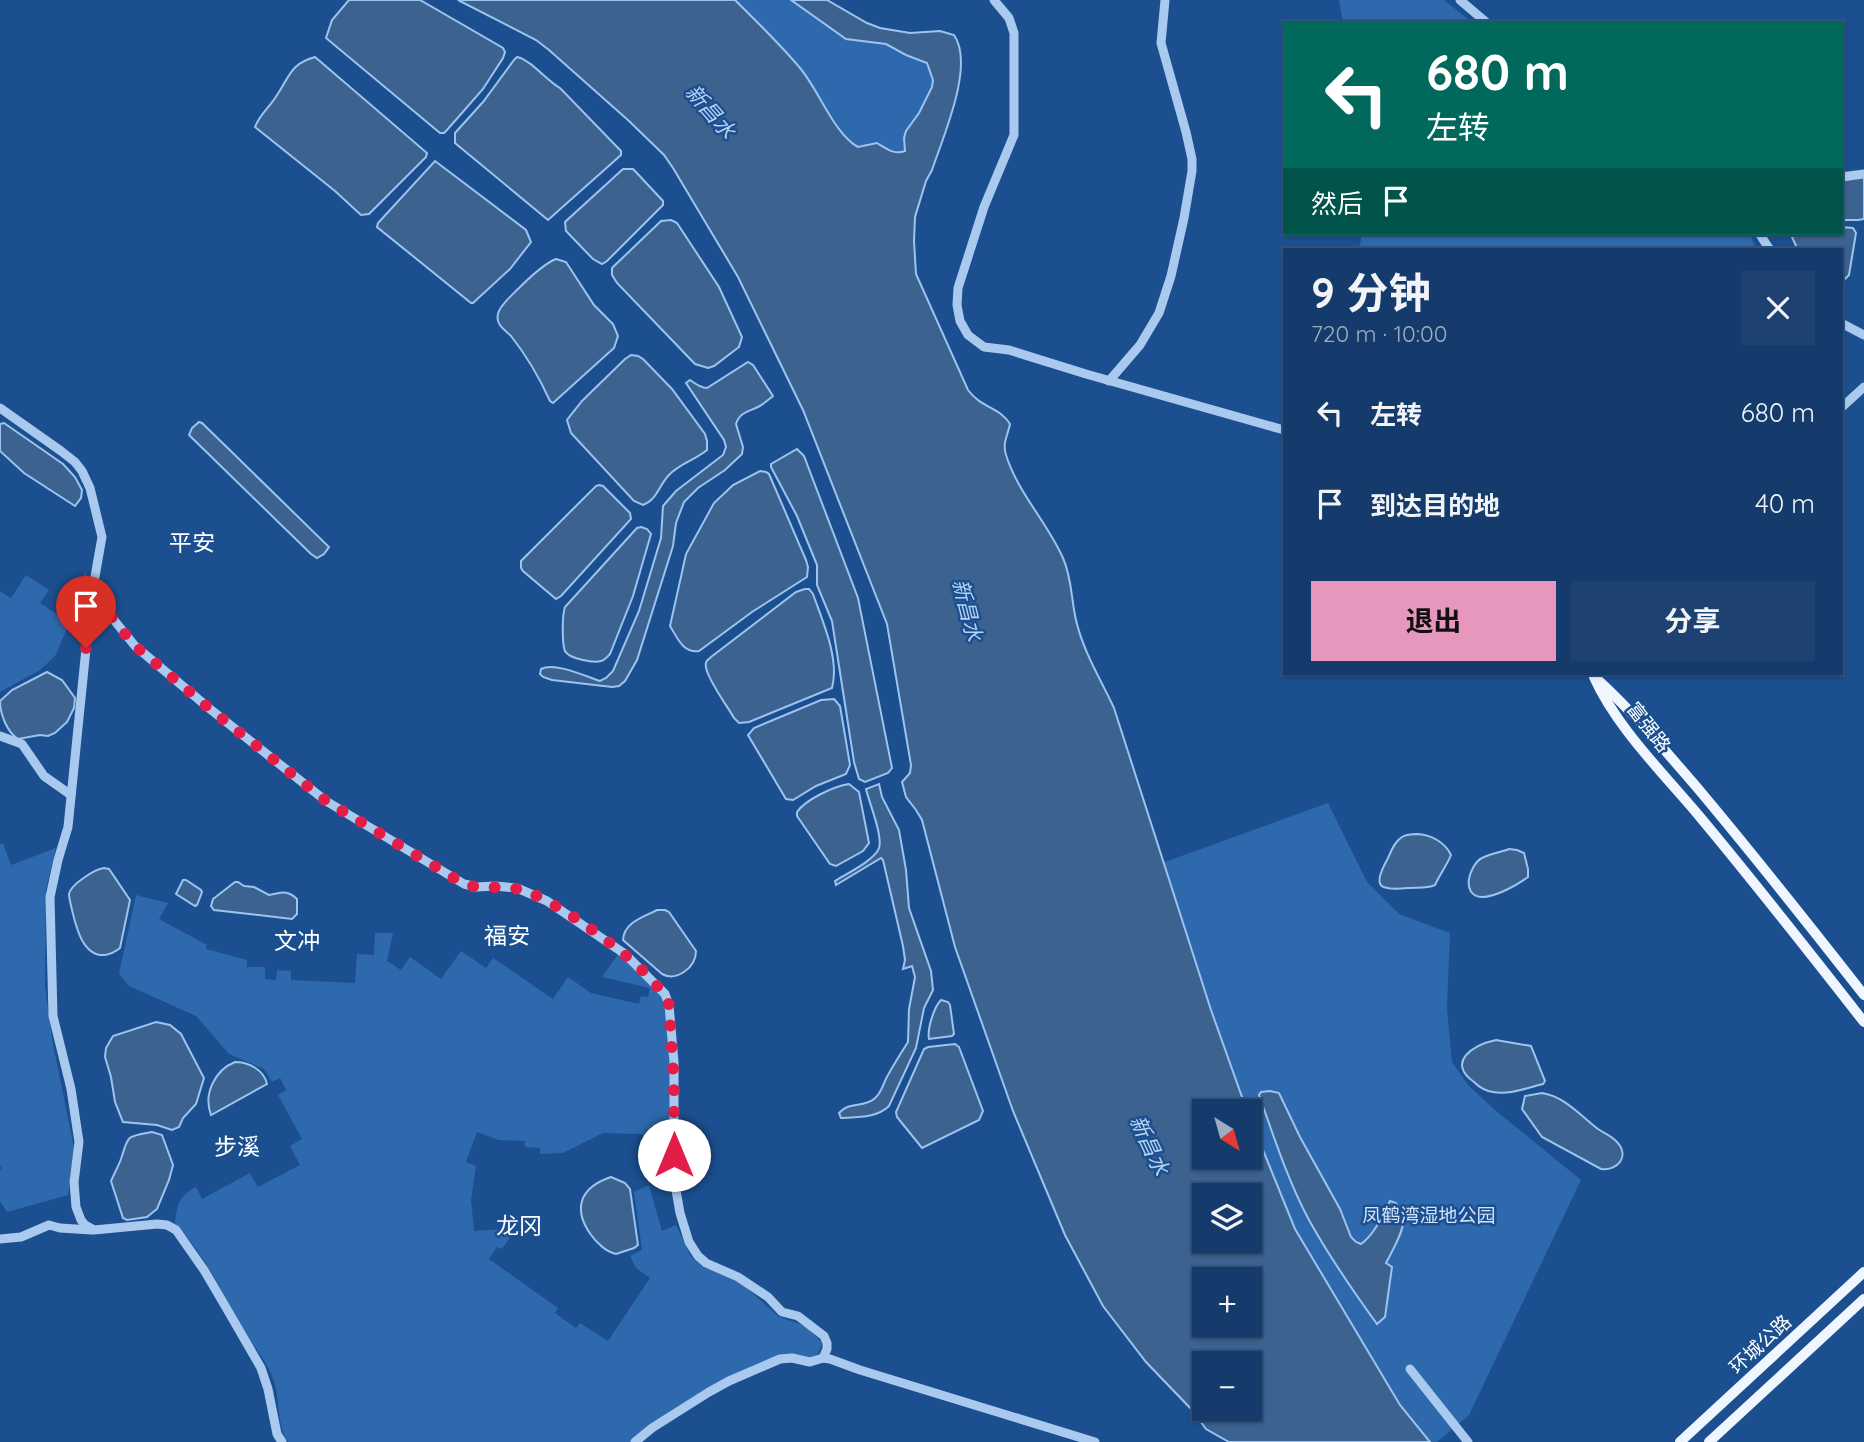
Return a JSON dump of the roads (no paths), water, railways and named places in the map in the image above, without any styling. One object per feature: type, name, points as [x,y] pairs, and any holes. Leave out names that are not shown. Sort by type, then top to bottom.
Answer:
[{"type":"main road","name":"富强路","points":[[1594,675],[1651,732],[1768,871],[1864,995]]},
{"type":"main road","name":"富强路","points":[[1594,675],[1602,694],[1638,743],[1763,893],[1864,1021]]},
{"type":"main road","name":"环城公路","points":[[1680,1442],[1864,1272]]},
{"type":"main road","name":"环城公路","points":[[1709,1442],[1864,1299]]},
{"type":"street","points":[[994,0],[1009,18],[1014,33],[1014,135],[984,207],[958,288],[960,321],[968,335],[984,347],[1009,350],[1283,430]]},
{"type":"street","points":[[1109,381],[1146,338],[1159,313],[1174,264],[1192,171],[1186,132],[1161,43],[1165,0]]},
{"type":"street","points":[[1460,0],[1485,21]]},
{"type":"street","points":[[1843,177],[1864,173]]},
{"type":"street","points":[[1843,324],[1864,335]]},
{"type":"street","points":[[1843,406],[1864,387]]},
{"type":"street","points":[[0,408],[68,457],[87,478],[102,537],[92,593],[65,839],[50,897],[53,1016],[71,1089],[79,1142],[74,1175],[75,1207],[80,1220],[94,1230]]},
{"type":"street","points":[[92,593],[135,646],[326,801],[464,884],[517,888],[547,901],[625,954],[665,994],[669,1005],[674,1062],[674,1179],[689,1242],[706,1263],[738,1277],[768,1297],[782,1311],[797,1316],[824,1336],[827,1349],[823,1358]]},
{"type":"street","points":[[0,736],[22,744],[44,776],[71,795]]},
{"type":"street","points":[[0,1239],[21,1237],[49,1224],[60,1228],[94,1230],[157,1224],[176,1230],[204,1270],[261,1368],[277,1434],[282,1442]]},
{"type":"street","points":[[635,1442],[652,1428],[729,1381],[780,1359],[792,1358],[810,1362],[830,1359],[1095,1442]]},
{"type":"street","points":[[1410,1369],[1468,1442]]},
{"type":"water","points":[[349,0],[420,0],[503,48],[503,58],[483,89],[447,130],[440,133],[326,38],[332,20]]},
{"type":"water","name":"新昌水","points":[[458,0],[735,0],[800,68],[834,122],[850,141],[858,147],[877,143],[897,152],[905,151],[906,131],[932,87],[933,80],[927,63],[886,44],[846,39],[791,0],[827,0],[880,28],[910,33],[940,31],[954,35],[960,48],[959,82],[949,121],[915,217],[916,274],[968,390],[979,401],[1001,414],[1010,424],[1006,455],[1025,495],[1063,558],[1079,632],[1114,708],[1211,1010],[1243,1099],[1192,1099],[1192,1169],[1262,1169],[1262,1148],[1295,1229],[1400,1405],[1430,1442],[1229,1442],[1206,1429],[1200,1421],[1262,1421],[1262,1351],[1192,1351],[1192,1410],[1146,1362],[1103,1306],[1065,1235],[1013,1111],[955,947],[922,820],[906,797],[902,782],[910,773],[911,765],[887,624],[803,410],[738,277],[664,155],[536,40]]},
{"type":"water","points":[[315,57],[427,153],[369,214],[361,215],[255,127],[295,67]]},
{"type":"water","points":[[517,57],[528,62],[560,88],[621,151],[621,155],[548,220],[455,143],[455,133],[483,102]]},
{"type":"water","points":[[435,161],[526,230],[531,242],[510,269],[473,303],[377,227]]},
{"type":"water","points":[[623,169],[633,169],[663,201],[663,205],[602,264],[593,259],[566,231],[565,222]]},
{"type":"water","points":[[1864,176],[1864,219],[1843,220],[1843,181]]},
{"type":"water","points":[[671,220],[677,223],[719,287],[742,337],[739,347],[708,368],[695,364],[612,275],[612,268],[661,221]]},
{"type":"water","points":[[1843,227],[1853,228],[1856,233],[1849,275],[1843,281],[1843,248],[1797,248],[1791,235],[1843,235]]},
{"type":"water","points":[[556,259],[566,262],[594,305],[613,324],[618,336],[614,348],[553,403],[527,359],[497,318],[509,297],[536,272]]},
{"type":"water","points":[[631,355],[643,359],[672,389],[705,434],[707,441],[707,450],[673,471],[652,500],[643,505],[634,501],[571,433],[567,420],[582,401]]},
{"type":"water","points":[[748,362],[753,365],[773,396],[738,420],[736,424],[743,447],[742,454],[684,502],[637,660],[625,681],[612,687],[543,677],[540,674],[541,669],[547,667],[570,670],[600,681],[613,671],[639,611],[661,538],[663,506],[676,491],[723,455],[726,447],[686,383],[690,380],[707,388]]},
{"type":"water","points":[[199,422],[329,547],[324,554],[317,558],[311,554],[189,435]]},
{"type":"water","points":[[4,423],[63,464],[75,477],[82,490],[81,498],[75,506],[24,473],[0,451],[0,424]]},
{"type":"water","points":[[797,449],[804,456],[858,598],[892,768],[888,773],[865,782],[859,779],[854,762],[832,621],[817,585],[817,565],[797,516],[771,467],[771,464]]},
{"type":"water","points":[[760,471],[769,474],[806,560],[807,577],[752,612],[699,651],[689,650],[681,644],[670,626],[686,554],[714,503],[733,485]]},
{"type":"water","points":[[599,485],[630,513],[631,519],[556,599],[523,571],[521,561]]},
{"type":"water","points":[[641,527],[651,534],[633,596],[610,654],[604,660],[598,661],[582,660],[567,654],[563,642],[565,607],[637,528]]},
{"type":"water","points":[[809,589],[813,594],[829,640],[834,665],[832,688],[749,722],[739,723],[714,686],[707,672],[706,662],[796,592]]},
{"type":"water","points":[[47,672],[62,680],[75,698],[74,708],[67,722],[55,733],[18,739],[5,722],[0,701],[12,690]]},
{"type":"water","points":[[834,699],[840,706],[850,765],[846,774],[816,786],[793,800],[786,799],[748,735],[754,728],[821,700]]},
{"type":"water","points":[[849,784],[859,792],[869,843],[863,851],[836,866],[830,864],[797,816],[797,812],[820,794]]},
{"type":"water","points":[[879,784],[882,797],[899,830],[909,908],[931,971],[933,990],[924,1008],[916,1048],[889,1106],[873,1115],[841,1118],[839,1113],[843,1109],[870,1102],[877,1097],[908,1042],[909,1009],[915,977],[912,966],[903,969],[903,946],[883,860],[881,858],[836,885],[835,881],[866,862],[879,848],[877,827],[866,789]]},
{"type":"water","points":[[1418,834],[1437,840],[1451,855],[1435,885],[1385,888],[1379,882],[1380,876],[1395,844],[1404,836]]},
{"type":"water","points":[[1509,849],[1524,853],[1528,877],[1494,895],[1475,895],[1469,886],[1473,867],[1482,858]]},
{"type":"water","points":[[104,868],[109,869],[130,900],[120,948],[105,955],[91,951],[82,940],[69,894],[84,878]]},
{"type":"water","points":[[183,880],[201,890],[197,905],[176,894]]},
{"type":"water","points":[[235,882],[254,887],[269,895],[284,892],[290,894],[297,899],[297,914],[292,919],[214,910],[211,906],[213,899]]},
{"type":"water","points":[[657,910],[669,912],[696,951],[693,962],[685,972],[674,976],[662,974],[623,940],[631,924]]},
{"type":"water","points":[[941,1000],[950,1005],[954,1034],[929,1039],[932,1018]]},
{"type":"water","points":[[156,1022],[170,1025],[181,1034],[204,1078],[196,1104],[183,1118],[179,1127],[172,1130],[157,1125],[123,1122],[115,1102],[105,1057],[106,1048],[113,1036]]},
{"type":"water","points":[[1496,1040],[1531,1046],[1545,1081],[1543,1084],[1499,1093],[1480,1087],[1466,1075],[1462,1068],[1466,1055],[1487,1042]]},
{"type":"water","points":[[955,1044],[959,1047],[983,1111],[979,1120],[922,1148],[897,1117],[896,1112],[924,1049]]},
{"type":"water","points":[[235,1062],[255,1068],[263,1075],[267,1084],[211,1115],[209,1099],[212,1084],[222,1071]]},
{"type":"water","points":[[1261,1092],[1279,1093],[1340,1209],[1351,1237],[1356,1242],[1361,1244],[1370,1235],[1390,1201],[1396,1203],[1401,1213],[1402,1229],[1386,1263],[1392,1267],[1385,1317],[1377,1324],[1325,1247],[1294,1190],[1259,1095]]},
{"type":"water","points":[[1542,1093],[1565,1102],[1615,1140],[1621,1147],[1620,1162],[1613,1168],[1601,1169],[1542,1137],[1522,1109],[1525,1096]]},
{"type":"water","points":[[152,1132],[162,1135],[173,1165],[169,1180],[157,1209],[147,1217],[127,1220],[123,1218],[111,1181],[129,1138]]},
{"type":"water","points":[[611,1177],[625,1183],[630,1189],[638,1245],[616,1254],[602,1247],[590,1234],[581,1209],[584,1196],[590,1189]]},
{"type":"district","name":"平安","points":[[192,542]]},
{"type":"district","name":"福安","points":[[507,935]]},
{"type":"district","name":"文冲","points":[[297,940]]},
{"type":"district","name":"步溪","points":[[237,1146]]},
{"type":"district","name":"龙冈","points":[[519,1225]]},
{"type":"park label","name":"凤鹤湾湿地公园","points":[[1429,1215]]}]
